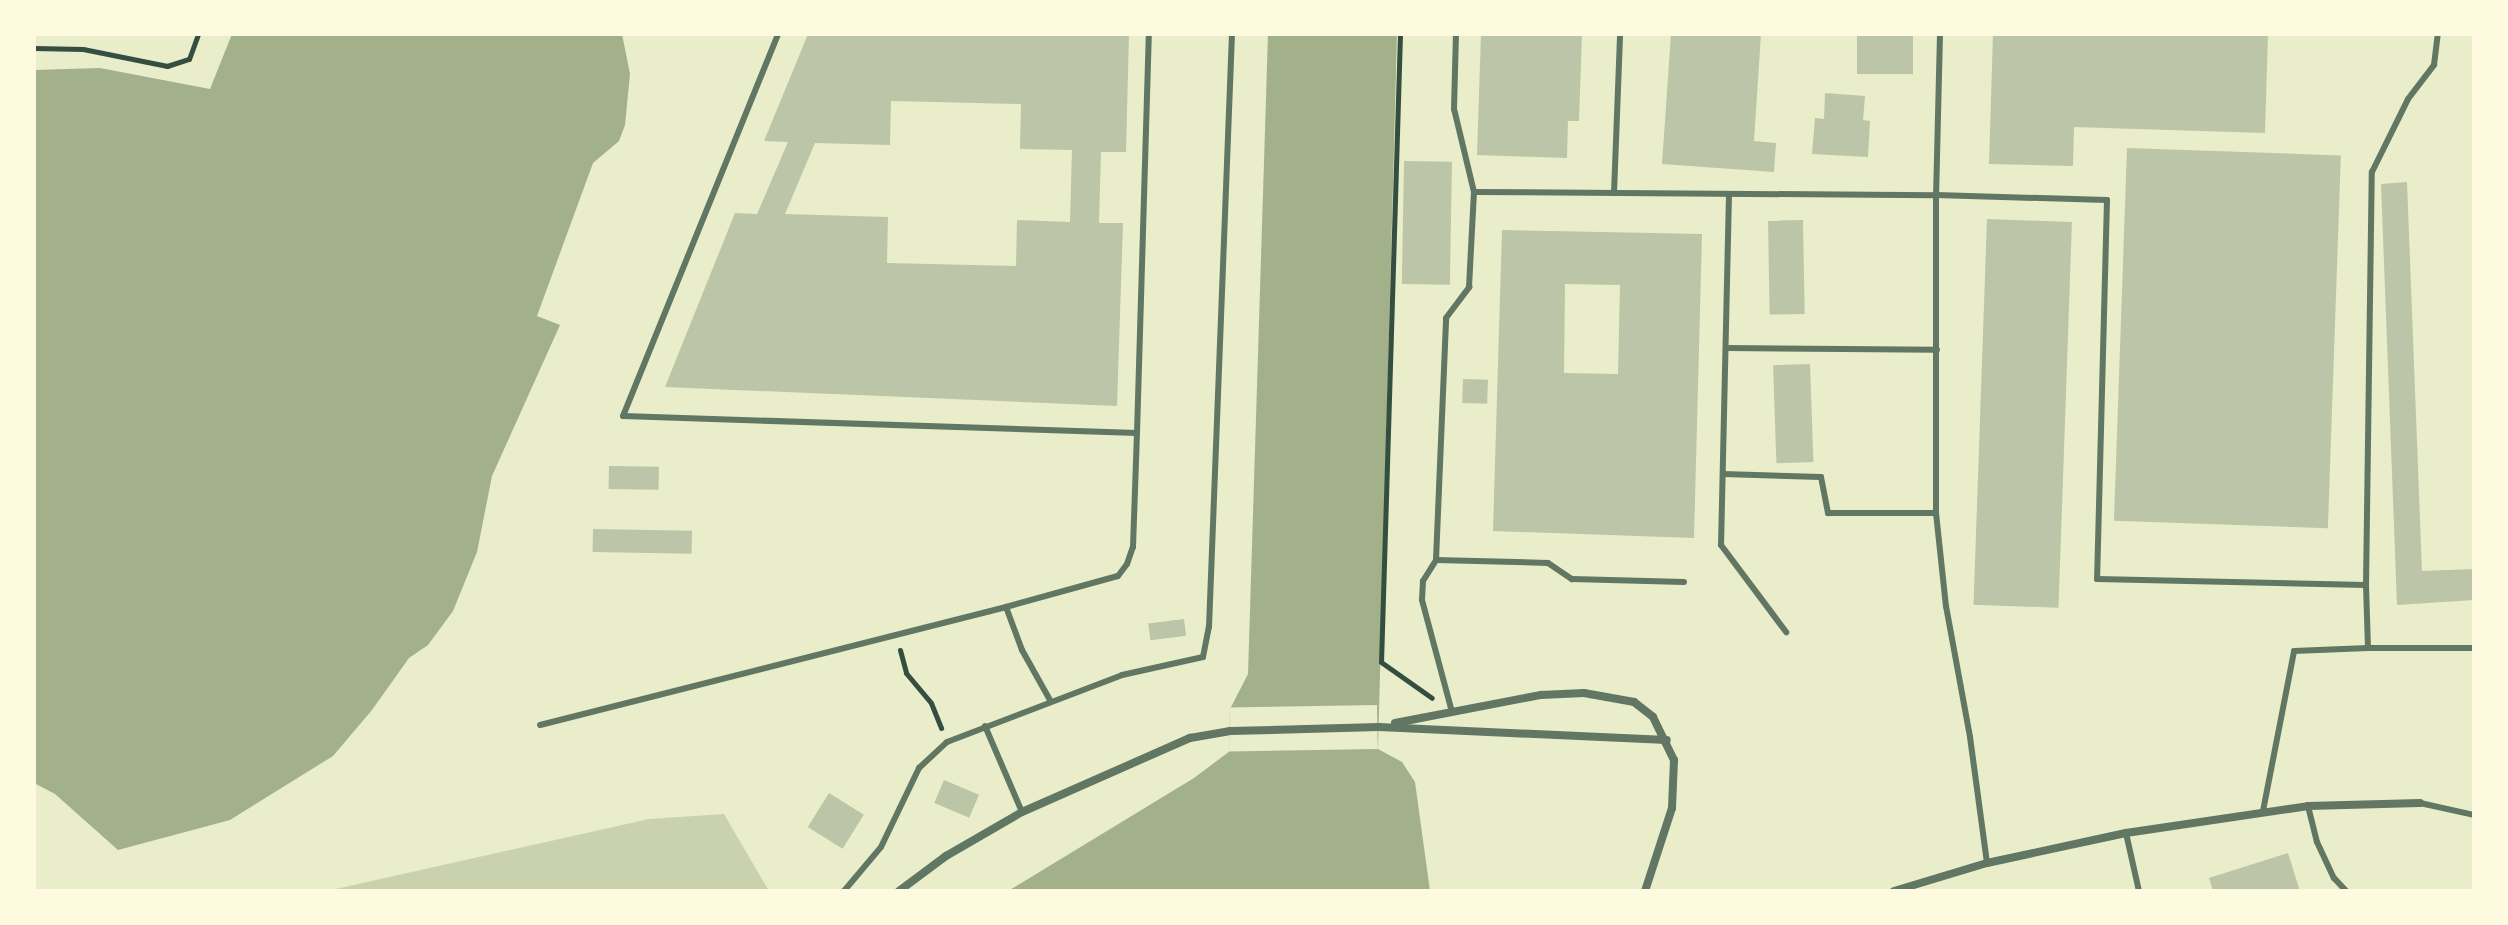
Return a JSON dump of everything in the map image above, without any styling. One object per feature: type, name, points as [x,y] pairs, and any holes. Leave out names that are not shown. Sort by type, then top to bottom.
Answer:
[{"type":"street","points":[[1379,727],[1541,695],[1584,693],[1634,702],[1653,717],[1667,740],[1674,760],[1672,808],[1645,891]]},
{"type":"street","points":[[899,891],[946,856],[1022,812],[1190,738],[1230,731],[1379,727],[1667,740]]},
{"type":"street","points":[[1894,891],[1987,863],[2126,833],[2308,806],[2420,803]]},
{"type":"lane","points":[[778,34],[623,416],[1137,433]]},
{"type":"lane","points":[[540,725],[1118,576],[1127,564],[1133,547],[1149,34]]},
{"type":"lane","points":[[844,891],[881,847],[919,768],[947,742],[1122,675],[1203,657],[1209,627],[1232,34]]},
{"type":"lane","points":[[1452,712],[1422,600],[1423,581],[1436,560],[1446,318],[1469,287],[1474,192],[1454,109],[1456,34]]},
{"type":"lane","points":[[1614,193],[1620,34]]},
{"type":"lane","points":[[1940,34],[1936,195],[1936,513],[1946,606],[1970,737],[1987,863]]},
{"type":"lane","points":[[2368,648],[2366,585],[2372,172],[2408,99],[2434,65],[2438,34]]},
{"type":"lane","points":[[1474,192],[1936,195],[2107,200],[2097,579],[2366,585]]},
{"type":"lane","points":[[1729,194],[1721,545],[1786,632]]},
{"type":"lane","points":[[1726,348],[1937,350]]},
{"type":"lane","points":[[1723,474],[1821,477],[1828,513],[1936,513]]},
{"type":"lane","points":[[1436,560],[1548,563],[1572,579],[1684,582]]},
{"type":"lane","points":[[1006,607],[1022,650],[1050,700]]},
{"type":"lane","points":[[2263,811],[2294,651],[2474,648]]},
{"type":"lane","points":[[985,726],[1022,812]]},
{"type":"lane","points":[[2420,803],[2474,815]]},
{"type":"lane","points":[[2308,806],[2317,842],[2334,878],[2346,891]]},
{"type":"lane","points":[[2126,833],[2139,891]]},
{"type":"path","points":[[34,48],[83,49],[167,66],[189,59],[198,34]]},
{"type":"path","points":[[1400,34],[1381,662],[1452,712]]},
{"type":"path","points":[[896,634],[906,673],[931,703],[947,742]]},
{"type":"shaded area","points":[[232,34],[622,34],[630,74],[625,125],[619,141],[593,163],[537,316],[560,325],[492,476],[477,552],[453,611],[428,645],[409,658],[372,710],[333,756],[230,820],[118,850],[55,794],[34,783],[34,70],[100,68],[210,89]]},
{"type":"shaded area","points":[[1268,34],[1397,34],[1378,749],[1402,762],[1415,782],[1430,891],[1008,891],[1194,778],[1230,751],[1229,711],[1248,674]]},
{"type":"shaded area","points":[[724,814],[769,891],[327,891],[649,819]]},
{"type":"pier","points":[[1377,705],[1378,749],[1230,752],[1229,708]]},
{"type":"building","points":[[808,34],[1129,34],[1126,152],[1101,152],[1099,223],[1123,223],[1117,406],[665,387],[735,213],[757,214],[788,142],[764,141]],"holes":[[[891,101],[1021,104],[1020,149],[1072,150],[1070,222],[1017,220],[1016,266],[887,263],[888,217],[785,214],[815,143],[890,145]]]},
{"type":"building","points":[[1481,34],[1582,34],[1579,121],[1568,121],[1567,158],[1477,155]]},
{"type":"building","points":[[1671,34],[1761,34],[1754,141],[1776,143],[1774,172],[1662,164]]},
{"type":"building","points":[[1857,34],[1913,34],[1913,74],[1857,74]]},
{"type":"building","points":[[1993,34],[2268,34],[2265,133],[2074,127],[2073,166],[1989,164]]},
{"type":"building","points":[[1825,93],[1865,96],[1863,120],[1870,121],[1868,157],[1812,154],[1815,118],[1824,119]]},
{"type":"building","points":[[2127,148],[2341,155],[2328,528],[2114,521]]},
{"type":"building","points":[[1404,161],[1452,162],[1450,285],[1402,284]]},
{"type":"building","points":[[2407,182],[2422,571],[2474,569],[2474,600],[2397,605],[2381,184]]},
{"type":"building","points":[[1987,219],[2072,222],[2058,608],[1974,605]]},
{"type":"building","points":[[1803,220],[1805,314],[1770,315],[1768,221]]},
{"type":"building","points":[[1502,230],[1702,234],[1694,538],[1493,531]],"holes":[[[1565,284],[1620,285],[1618,374],[1564,373]]]},
{"type":"building","points":[[1810,364],[1813,462],[1776,463],[1773,365]]},
{"type":"building","points":[[1463,379],[1488,380],[1487,404],[1462,403]]},
{"type":"building","points":[[609,466],[659,467],[659,490],[609,489]]},
{"type":"building","points":[[593,529],[692,531],[692,554],[593,552]]},
{"type":"building","points":[[1184,619],[1186,636],[1150,640],[1148,623]]},
{"type":"building","points":[[944,780],[979,795],[969,818],[934,803]]},
{"type":"building","points":[[829,793],[864,815],[843,849],[808,827]]},
{"type":"building","points":[[2288,853],[2300,891],[2213,891],[2209,878]]}]
